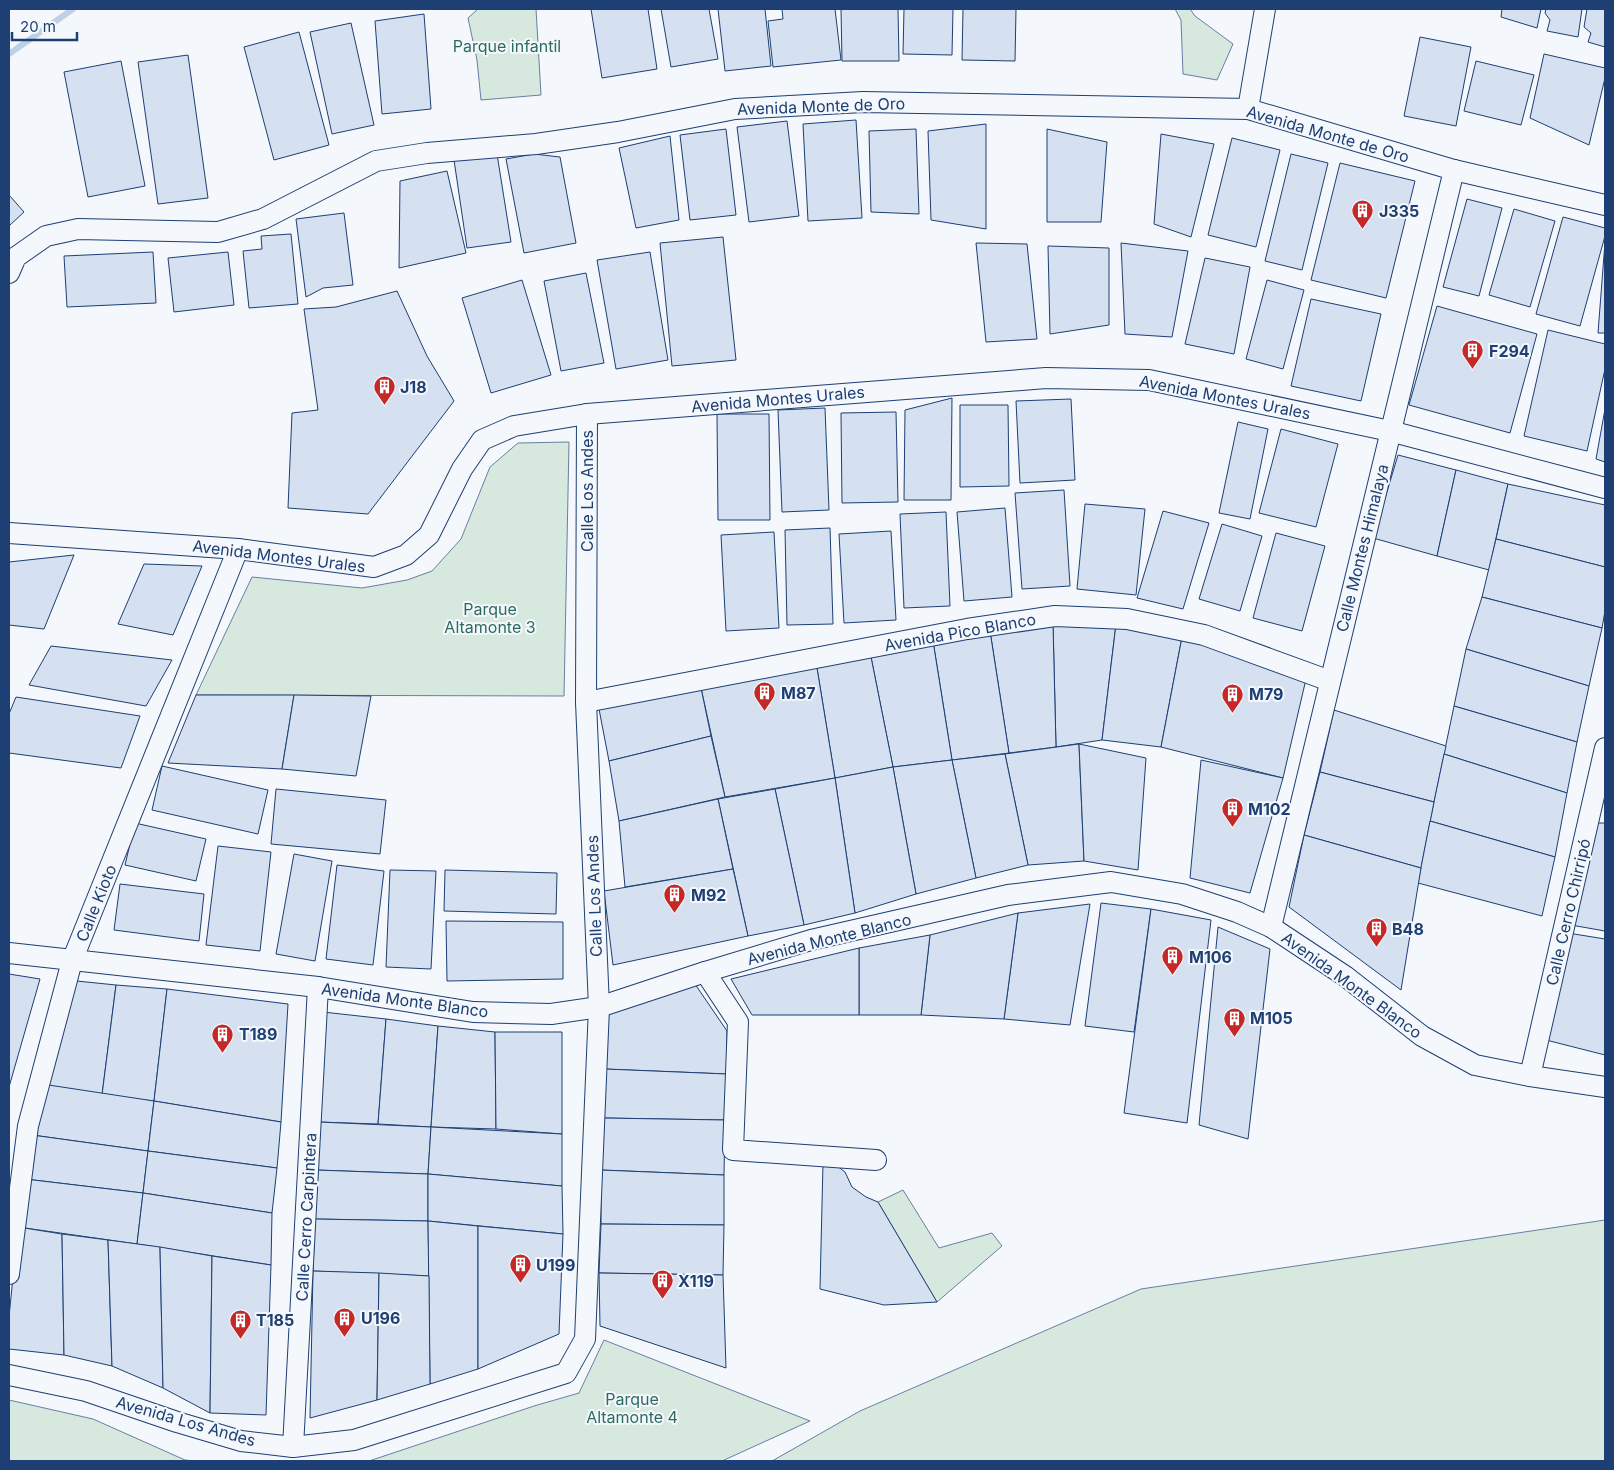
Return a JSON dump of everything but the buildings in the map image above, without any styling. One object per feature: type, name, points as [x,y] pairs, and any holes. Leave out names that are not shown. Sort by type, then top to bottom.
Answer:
[{"type":"street","points":[[1248,109],[1265,9]]},
{"type":"street","name":"Avenida Monte de Oro","points":[[9,273],[16,257],[46,236],[78,229],[218,232],[263,219],[376,160],[427,153],[536,144],[618,132],[735,109],[863,102],[1248,109],[1454,170],[1605,205]]},
{"type":"street","name":"Calle Montes Himalaya","points":[[1272,927],[1454,170]]},
{"type":"street","name":"Avenida Montes Urales","points":[[9,533],[238,549],[374,567],[406,555],[429,535],[462,469],[482,440],[514,426],[587,414],[1046,378],[1149,380],[1390,431],[1605,488]]},
{"type":"street","name":"Calle Los Andes","points":[[566,1373],[585,1339],[598,1007],[586,702],[587,414]]},
{"type":"street","name":"Calle Kioto","points":[[9,1274],[28,1126],[72,961],[238,549]]},
{"type":"street","name":"Avenida Pico Blanco","points":[[586,702],[967,629],[1055,616],[1127,619],[1204,635],[1330,681]]},
{"type":"street","name":"Calle Cerro Chirripó","points":[[1530,1076],[1600,801],[1605,748]]},
{"type":"street","name":"Avenida Monte Blanco","points":[[9,953],[318,987],[473,1012],[551,1014],[598,1007],[811,940],[1008,895],[1111,882],[1182,894],[1237,912],[1272,927],[1345,976],[1422,1036],[1475,1065],[1530,1076],[1605,1087]]},
{"type":"street","points":[[705,972],[738,1022],[733,1150],[876,1160]]},
{"type":"street","name":"Calle Cerro Carpintera","points":[[293,1447],[318,987]]},
{"type":"street","name":"Avenida Los Andes","points":[[9,1375],[86,1391],[177,1422],[241,1441],[293,1447],[354,1440],[566,1373]]},
{"type":"green space","name":"Parque infantil","points":[[478,9],[536,9],[541,95],[481,100],[477,60],[468,18]]},
{"type":"green space","points":[[1175,9],[1190,9],[1195,16],[1233,44],[1217,80],[1183,74],[1181,20]]},
{"type":"green space","name":"Parque Altamonte 3","points":[[569,442],[564,696],[196,695],[252,577],[362,588],[407,580],[432,571],[461,539],[490,467],[518,443]]},
{"type":"green space","points":[[903,1190],[939,1248],[992,1233],[1002,1246],[937,1302],[878,1202]]},
{"type":"green space","points":[[1605,1220],[1605,1461],[772,1461],[860,1411],[1141,1289]]},
{"type":"green space","name":"Parque Altamonte 4","points":[[604,1340],[810,1421],[722,1461],[369,1461],[579,1393]]},
{"type":"green space","points":[[9,1400],[93,1419],[185,1460],[196,1461],[9,1461]]},
{"type":"waterway","points":[[9,54],[73,9]]},
{"type":"place","name":"J335","points":[[1363,230]]},
{"type":"place","name":"F294","points":[[1473,370]]},
{"type":"place","name":"J18","points":[[384,406]]},
{"type":"place","name":"M87","points":[[765,712]]},
{"type":"place","name":"M79","points":[[1233,713]]},
{"type":"place","name":"M102","points":[[1232,828]]},
{"type":"place","name":"M92","points":[[675,914]]},
{"type":"place","name":"B48","points":[[1376,948]]},
{"type":"place","name":"M106","points":[[1173,976]]},
{"type":"place","name":"M105","points":[[1234,1037]]},
{"type":"place","name":"T189","points":[[223,1053]]},
{"type":"place","name":"U199","points":[[520,1284]]},
{"type":"place","name":"X119","points":[[662,1300]]},
{"type":"place","name":"U196","points":[[345,1337]]},
{"type":"place","name":"T185","points":[[240,1339]]}]
